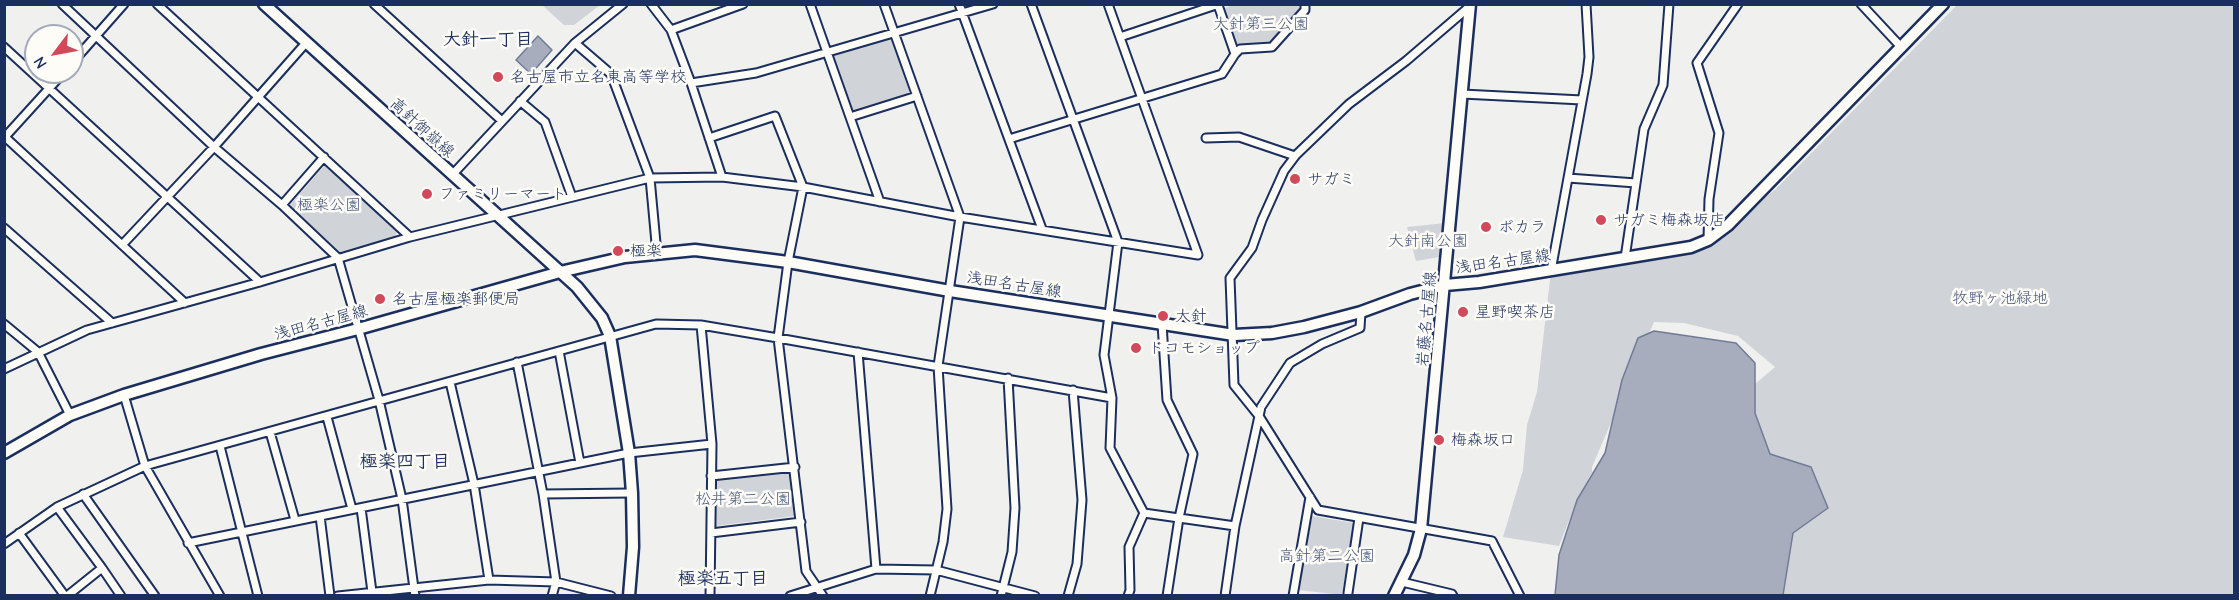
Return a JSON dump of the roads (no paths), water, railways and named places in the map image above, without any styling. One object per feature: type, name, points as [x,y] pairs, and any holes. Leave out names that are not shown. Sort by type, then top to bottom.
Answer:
[{"type":"main road","name":"高針御嶽線","points":[[264,4],[276,9],[305,44],[578,287],[602,318],[610,336],[629,453],[633,547],[629,596]]},
{"type":"main road","name":"浅田名古屋線","points":[[4,453],[70,415],[124,395],[261,354],[625,256],[695,250],[788,262],[950,291],[1234,335],[1272,333],[1304,327],[1361,312],[1410,294],[1445,285],[1551,271],[1685,249],[1708,240],[1728,225],[1943,4]]},
{"type":"main road","name":"岩藤名古屋線","points":[[1394,596],[1414,555],[1421,529],[1470,6]]},
{"type":"street","points":[[62,4],[214,147],[282,205],[338,258],[379,400],[402,500],[414,592]]},
{"type":"street","points":[[84,50],[124,4]]},
{"type":"street","points":[[157,4],[410,237]]},
{"type":"street","points":[[374,4],[502,121]]},
{"type":"street","points":[[452,175],[575,43],[623,4]]},
{"type":"street","points":[[651,4],[671,30],[722,177]]},
{"type":"street","points":[[671,30],[743,4]]},
{"type":"street","points":[[810,4],[880,202]]},
{"type":"street","points":[[884,4],[960,217],[938,366],[947,509],[943,542],[930,596]]},
{"type":"street","points":[[959,4],[1042,229]]},
{"type":"street","points":[[691,83],[756,73],[993,4]]},
{"type":"street","points":[[1031,4],[1118,242],[1104,355],[1112,398],[1110,448],[1144,513]]},
{"type":"street","points":[[4,369],[87,330],[410,237],[650,178],[722,177],[802,187],[960,217],[1198,255],[1108,4]]},
{"type":"street","points":[[1009,139],[1222,74],[1240,49],[1272,47],[1305,10],[1305,4]]},
{"type":"street","points":[[1551,271],[1589,57],[1586,4]]},
{"type":"street","points":[[1625,258],[1644,129],[1663,85],[1669,4]]},
{"type":"street","points":[[1861,4],[1902,48]]},
{"type":"street","points":[[1120,37],[1219,5],[1235,54]]},
{"type":"street","points":[[1470,6],[1406,61],[1349,104],[1294,156],[1284,171],[1252,248],[1230,278],[1234,335],[1234,385],[1259,416],[1318,510],[1492,541],[1520,596]]},
{"type":"street","points":[[1708,240],[1709,199],[1719,133],[1697,63],[1733,6]]},
{"type":"street","points":[[575,43],[611,74],[650,178],[657,254]]},
{"type":"street","points":[[122,245],[214,147],[305,44]]},
{"type":"street","points":[[4,47],[260,282]]},
{"type":"street","points":[[54,84],[5,137],[185,303]]},
{"type":"street","points":[[1462,94],[1582,99]]},
{"type":"street","points":[[850,117],[917,96]]},
{"type":"street","points":[[520,101],[545,122],[572,197]]},
{"type":"street","points":[[709,138],[775,116],[802,187],[788,262],[778,338],[806,571],[823,596]]},
{"type":"street","points":[[1206,138],[1239,137],[1294,156]]},
{"type":"street","points":[[282,205],[324,157]]},
{"type":"street","points":[[1568,178],[1636,183]]},
{"type":"street","points":[[4,228],[112,323]]},
{"type":"street","points":[[1225,596],[1235,526],[1260,407],[1290,363],[1322,344],[1360,328],[1361,312]]},
{"type":"street","points":[[4,324],[38,352],[70,415]]},
{"type":"street","points":[[4,544],[57,507],[146,466],[656,324],[702,325],[1112,398]]},
{"type":"street","points":[[1162,324],[1167,400],[1193,454],[1179,518],[1167,596]]},
{"type":"street","points":[[702,325],[712,444],[710,596]]},
{"type":"street","points":[[559,351],[580,463]]},
{"type":"street","points":[[858,352],[876,569]]},
{"type":"street","points":[[517,362],[543,494],[556,582],[552,596]]},
{"type":"street","points":[[1001,596],[1012,552],[1015,508],[1008,378]]},
{"type":"street","points":[[450,382],[474,484],[489,579]]},
{"type":"street","points":[[1068,596],[1077,564],[1082,500],[1073,390]]},
{"type":"street","points":[[124,395],[146,466],[220,596]]},
{"type":"street","points":[[327,417],[352,509]]},
{"type":"street","points":[[270,432],[295,520]]},
{"type":"street","points":[[188,543],[629,453],[712,444]]},
{"type":"street","points":[[220,446],[258,596]]},
{"type":"street","points":[[711,476],[795,466]]},
{"type":"street","points":[[543,494],[632,493]]},
{"type":"street","points":[[83,494],[155,596]]},
{"type":"street","points":[[1293,596],[1310,497]]},
{"type":"street","points":[[57,507],[121,596]]},
{"type":"street","points":[[361,508],[372,592]]},
{"type":"street","points":[[1144,513],[1235,526]]},
{"type":"street","points":[[1128,596],[1130,590],[1129,547],[1144,513]]},
{"type":"street","points":[[320,516],[330,596]]},
{"type":"street","points":[[1348,593],[1359,518]]},
{"type":"street","points":[[711,533],[801,522]]},
{"type":"street","points":[[19,533],[66,596],[102,568]]},
{"type":"street","points":[[790,596],[876,569],[936,570],[1035,596]]},
{"type":"street","points":[[344,595],[414,592],[489,579],[556,582],[611,596]]},
{"type":"street","points":[[1402,582],[1453,596]]},
{"type":"water","points":[[538,36],[552,50],[531,74],[516,60]]},
{"type":"water","points":[[1654,331],[1736,343],[1755,363],[1755,413],[1770,454],[1811,467],[1828,508],[1793,533],[1783,595],[1555,595],[1559,555],[1577,500],[1605,453],[1622,380],[1638,338]]},
{"type":"place","name":"名古屋市立名東高等学校","points":[[498,77]]},
{"type":"place","name":"サガミ","points":[[1295,179]]},
{"type":"place","name":"ファミリーマート","points":[[427,194]]},
{"type":"place","name":"サガミ梅森坂店","points":[[1601,220]]},
{"type":"place","name":"ポカラ","points":[[1486,227]]},
{"type":"place","name":"極楽","points":[[618,251]]},
{"type":"place","name":"名古屋極楽郵便局","points":[[380,299]]},
{"type":"place","name":"星野喫茶店","points":[[1463,312]]},
{"type":"place","name":"大針","points":[[1163,316]]},
{"type":"place","name":"ドコモショップ","points":[[1136,348]]},
{"type":"place","name":"梅森坂口","points":[[1439,440]]},
{"type":"district","name":"大針一丁目","points":[[488,40]]},
{"type":"district","name":"極楽四丁目","points":[[405,462]]},
{"type":"district","name":"極楽五丁目","points":[[723,579]]},
{"type":"park label","name":"大針第三公園","points":[[1261,24]]},
{"type":"park label","name":"極楽公園","points":[[329,205]]},
{"type":"park label","name":"大針南公園","points":[[1428,241]]},
{"type":"park label","name":"牧野ヶ池緑地","points":[[2000,298]]},
{"type":"park label","name":"松井第二公園","points":[[743,499]]},
{"type":"park label","name":"高針第二公園","points":[[1327,556]]}]
